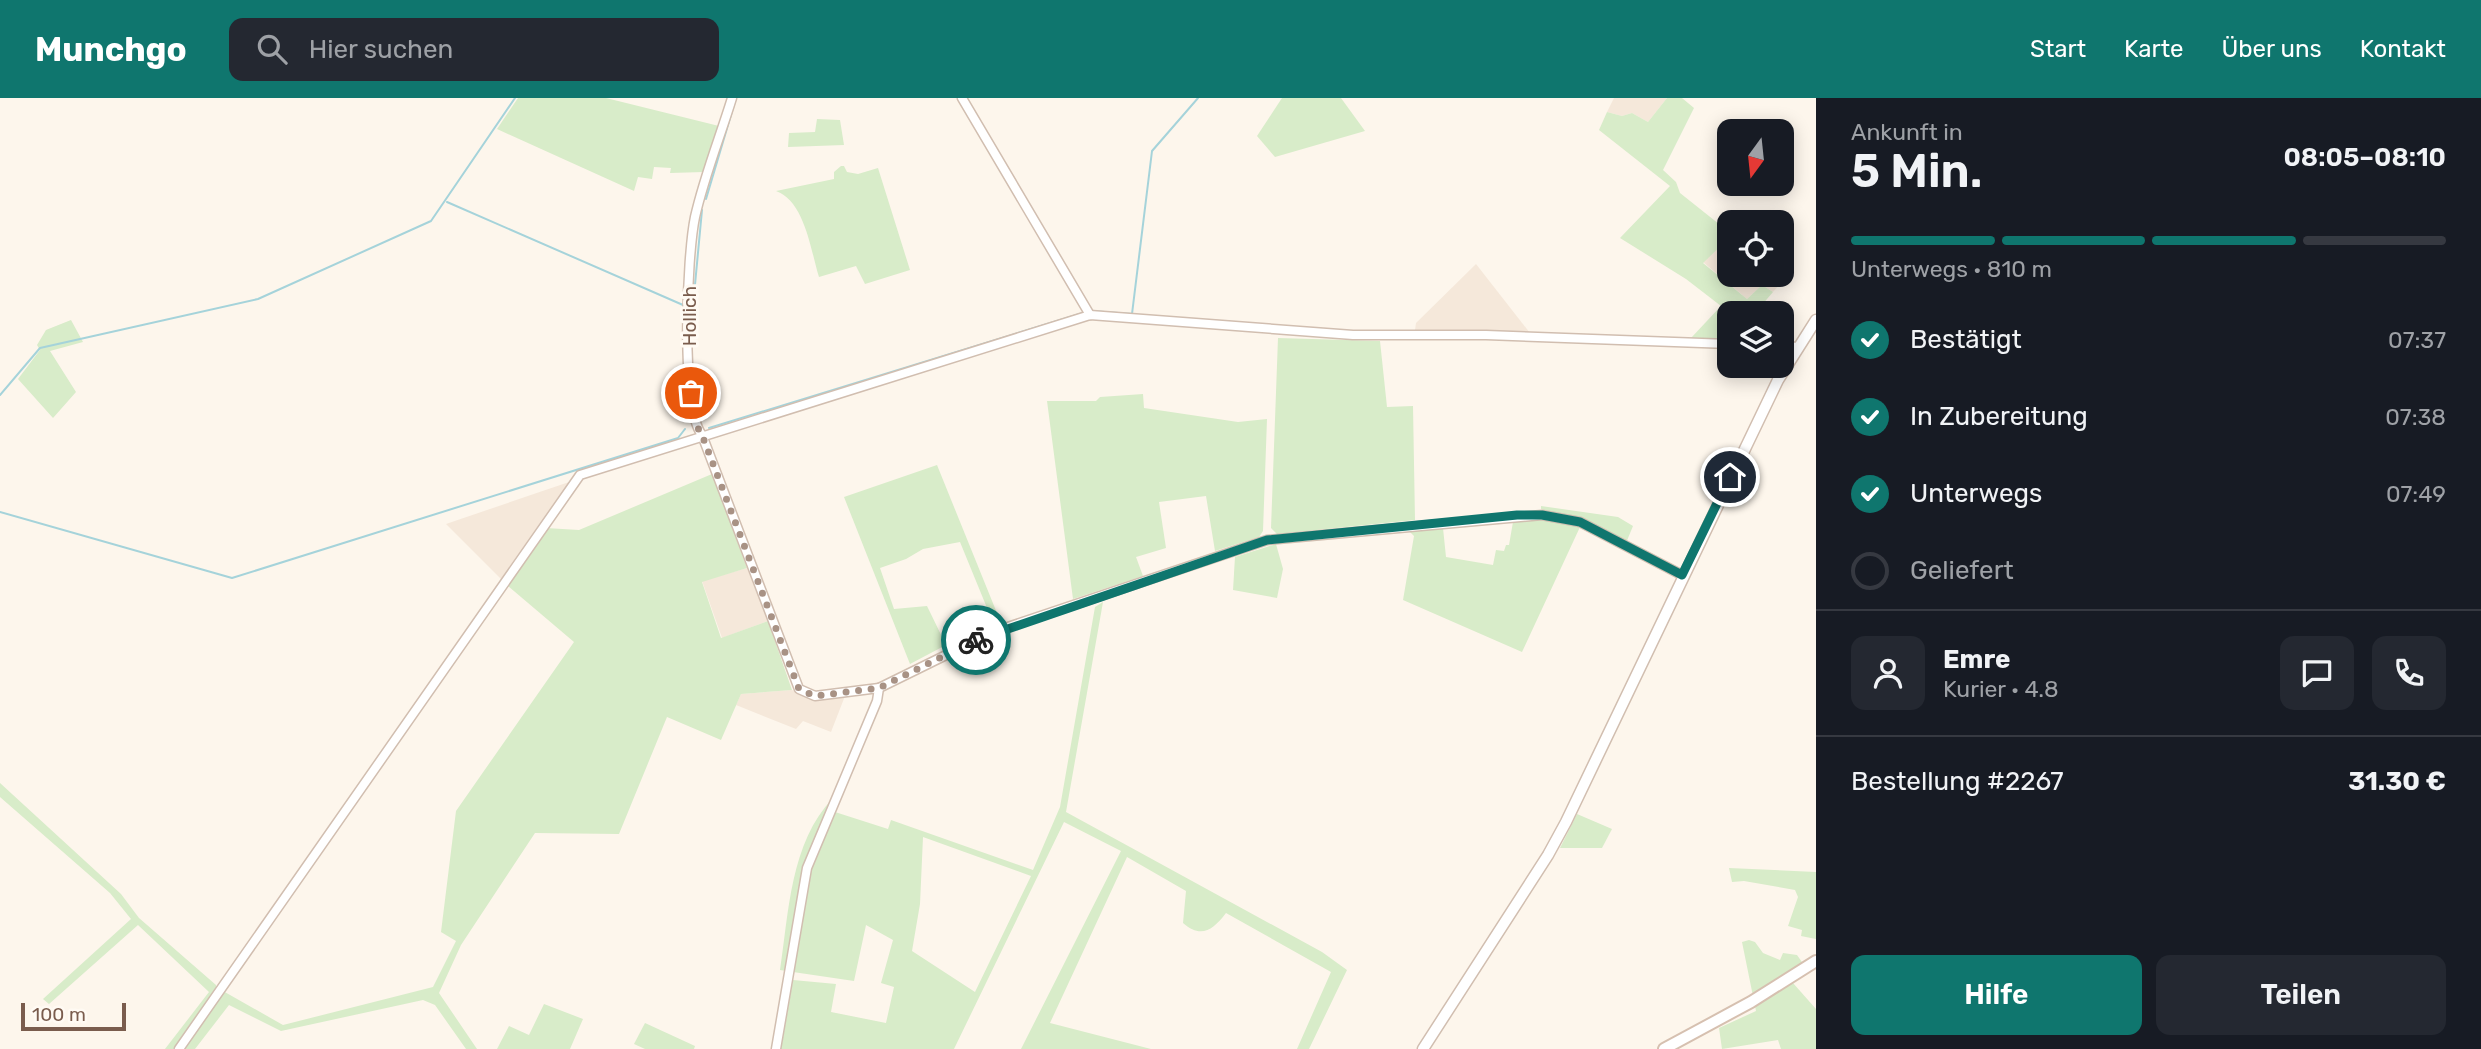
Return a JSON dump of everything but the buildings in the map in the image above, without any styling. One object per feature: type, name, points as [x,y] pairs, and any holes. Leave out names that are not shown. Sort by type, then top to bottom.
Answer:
[{"type":"main road","points":[[1664,1049],[1751,1002],[1816,961]]},
{"type":"street","name":"Hollich","points":[[732,98],[695,218],[688,341],[692,418],[702,435],[799,689],[815,696],[879,688],[993,632],[1267,540],[1542,515],[1580,522],[1682,575]]},
{"type":"street","points":[[962,98],[1090,315]]},
{"type":"street","points":[[178,1049],[580,475],[1090,315],[1353,335],[1486,335],[1717,344]]},
{"type":"street","points":[[1423,1049],[1548,855],[1778,380],[1816,320]]},
{"type":"street","points":[[1794,347],[1798,347]]},
{"type":"street","points":[[776,1049],[807,869],[877,701],[879,688]]},
{"type":"shaded area","points":[[1614,98],[1667,98],[1648,122],[1632,113],[1622,116],[1607,112]]},
{"type":"shaded area","points":[[1717,249],[1717,274],[1703,262]]},
{"type":"shaded area","points":[[1476,264],[1530,333],[1415,330],[1416,323]]},
{"type":"shaded area","points":[[1733,287],[1760,287],[1747,299]]},
{"type":"shaded area","points":[[572,481],[501,579],[446,524]]},
{"type":"shaded area","points":[[747,568],[768,621],[722,638],[702,581]]},
{"type":"shaded area","points":[[792,690],[813,699],[845,696],[831,732],[803,721],[796,729],[736,705],[741,694]]},
{"type":"green space","points":[[518,98],[606,98],[719,126],[704,172],[670,173],[671,168],[654,167],[652,179],[638,177],[634,191],[497,129]]},
{"type":"green space","points":[[1282,98],[1341,98],[1365,131],[1275,157],[1257,136]]},
{"type":"green space","points":[[1667,98],[1682,98],[1694,108],[1663,170],[1676,182],[1680,193],[1717,222],[1717,250],[1703,263],[1717,274],[1717,287],[1732,287],[1747,299],[1760,287],[1765,287],[1773,292],[1765,301],[1717,303],[1686,279],[1620,238],[1670,186],[1599,130],[1607,112],[1622,116],[1632,113],[1648,122]]},
{"type":"green space","points":[[817,119],[840,120],[844,145],[788,147],[789,133],[815,132]]},
{"type":"green space","points":[[844,166],[847,172],[858,174],[878,168],[910,270],[865,284],[856,266],[819,277],[810,241],[800,216],[794,205],[776,191],[834,179],[834,172]]},
{"type":"green space","points":[[1717,310],[1717,339],[1691,338]]},
{"type":"green space","points":[[71,320],[83,342],[50,351],[76,392],[53,418],[18,379],[40,350],[37,345],[46,330]]},
{"type":"green space","points":[[1278,338],[1380,341],[1387,407],[1413,406],[1415,520],[1277,534],[1271,528]]},
{"type":"green space","points":[[1143,394],[1144,408],[1238,422],[1267,419],[1263,531],[1259,537],[1215,551],[1206,496],[1159,502],[1166,548],[1136,557],[1143,576],[1073,599],[1047,401],[1096,401],[1100,397]]},
{"type":"green space","points":[[937,465],[1001,623],[994,625],[960,542],[923,549],[906,559],[880,568],[894,609],[927,606],[946,645],[910,664],[844,497]]},
{"type":"green space","points":[[712,474],[747,568],[702,582],[721,638],[768,621],[792,690],[741,694],[721,740],[667,717],[619,834],[535,833],[461,945],[439,993],[477,1049],[466,1049],[435,1005],[423,1000],[281,1031],[229,1005],[195,1049],[183,1049],[223,991],[283,1025],[433,987],[456,941],[441,932],[456,811],[574,642],[508,586],[546,528],[579,530]]},
{"type":"green space","points":[[1541,506],[1618,517],[1633,526],[1626,543],[1580,519],[1541,509]]},
{"type":"green space","points":[[1540,519],[1580,527],[1522,652],[1403,600],[1414,536],[1409,531],[1443,528],[1446,557],[1493,565],[1496,550],[1504,551],[1506,545],[1509,545],[1513,522]]},
{"type":"green space","points":[[1276,544],[1283,569],[1277,598],[1233,590],[1235,557]]},
{"type":"green space","points":[[1103,602],[1066,812],[1322,952],[1347,970],[1309,1049],[1297,1049],[1331,972],[1226,913],[1211,928],[1195,931],[1189,928],[1183,923],[1186,891],[1127,857],[1050,1023],[1151,1049],[1021,1049],[1121,851],[1064,822],[954,1049],[781,1049],[793,980],[836,984],[831,1012],[886,1023],[894,987],[881,983],[893,940],[866,925],[854,981],[793,972],[810,871],[835,812],[888,829],[891,820],[1033,870],[1060,807],[1095,607]],"holes":[[[923,837],[1031,876],[975,992],[912,951],[920,904]]]},
{"type":"green space","points":[[0,783],[121,894],[139,918],[216,985],[216,991],[176,1049],[165,1049],[209,992],[138,925],[49,1004],[43,999],[131,919],[110,893],[0,797]]},
{"type":"green space","points":[[833,798],[803,869],[786,971],[780,970],[789,902],[800,857],[819,816]]},
{"type":"green space","points":[[1577,814],[1612,829],[1602,848],[1560,848]]},
{"type":"green space","points":[[1729,868],[1816,872],[1816,939],[1801,936],[1802,930],[1788,926],[1798,897],[1795,890],[1744,881],[1732,882]]},
{"type":"green space","points":[[1742,942],[1755,942],[1763,953],[1780,960],[1783,953],[1797,955],[1809,972],[1793,983],[1816,1009],[1816,1049],[1781,1049],[1778,1040],[1722,1049],[1719,1028],[1756,1011]]},
{"type":"green space","points":[[544,1004],[583,1019],[570,1049],[497,1049],[509,1026],[529,1035]]},
{"type":"green space","points":[[645,1023],[695,1046],[694,1049],[645,1049],[634,1044]]},
{"type":"waterway","points":[[0,395],[40,348],[258,299],[431,221],[515,98]]},
{"type":"waterway","points":[[706,199],[736,98]]},
{"type":"waterway","points":[[1091,311],[1132,314],[1152,151],[1198,98]]},
{"type":"waterway","points":[[447,202],[683,305]]},
{"type":"waterway","points":[[693,306],[702,210]]},
{"type":"waterway","points":[[709,428],[1086,312]]},
{"type":"waterway","points":[[0,512],[232,578],[678,438],[685,429]]},
{"type":"way so far","points":[[691,393],[692,418],[702,435],[799,689],[815,696],[879,688],[976,640]]},
{"type":"route","points":[[976,640],[1267,540],[1416,524],[1517,515],[1562,517],[1580,522],[1682,575],[1730,477]]}]
